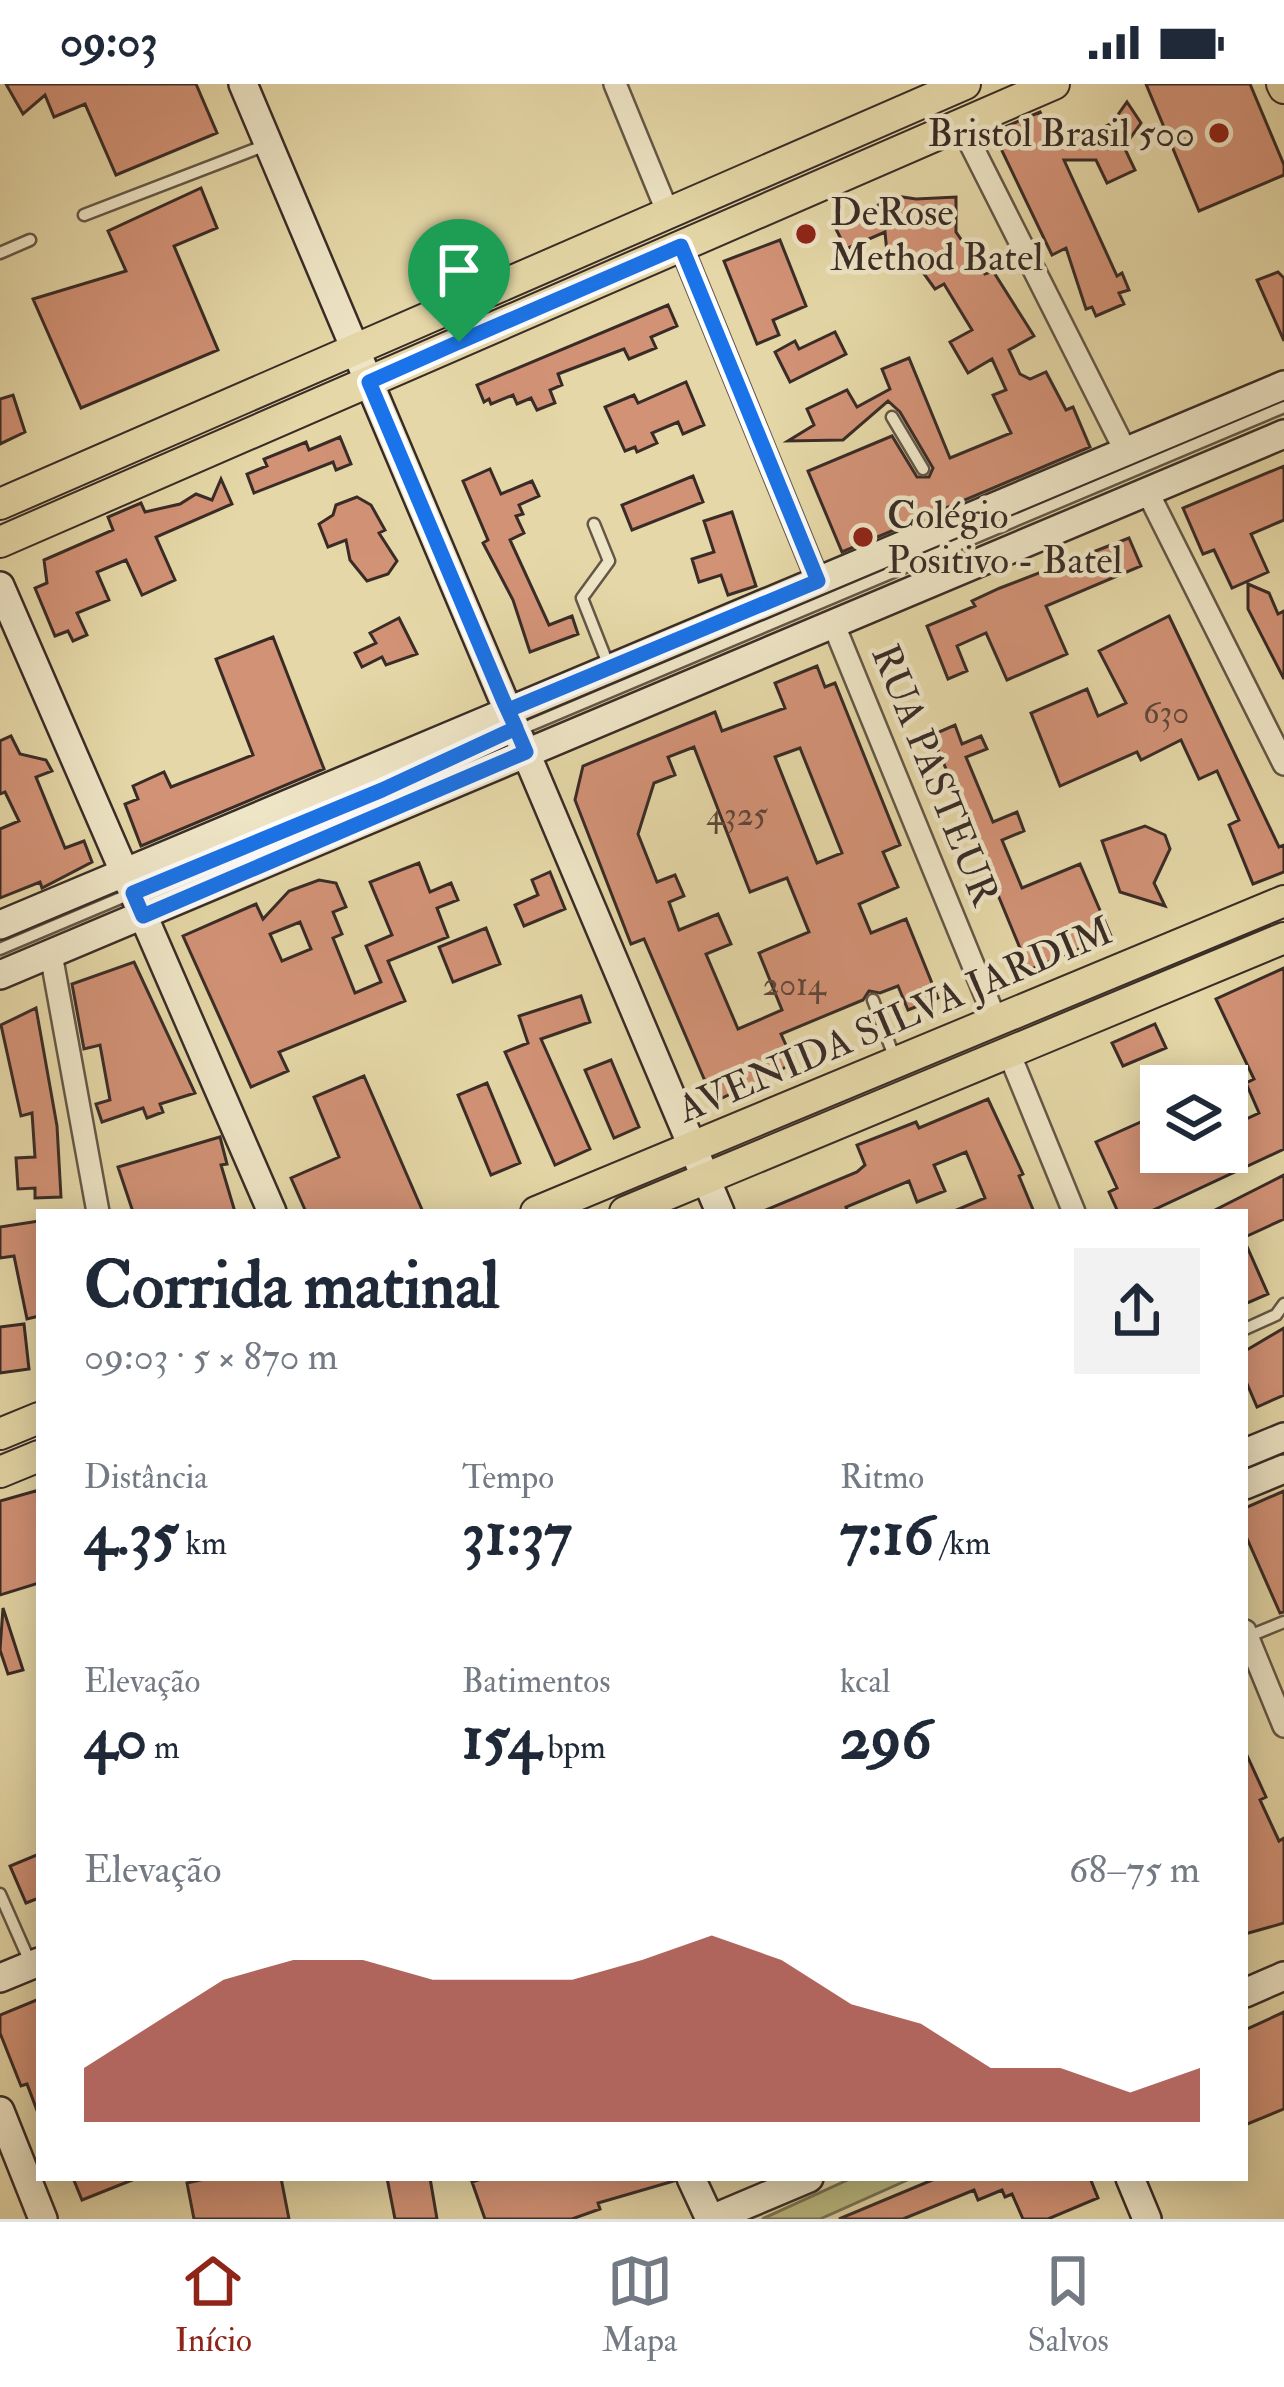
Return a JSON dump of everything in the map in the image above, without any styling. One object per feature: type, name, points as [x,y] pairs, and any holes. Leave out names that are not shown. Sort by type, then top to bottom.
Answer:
[{"type":"main road","points":[[0,542],[1054,84]]},
{"type":"main road","points":[[0,504],[950,87]]},
{"type":"main road","points":[[249,88],[268,144],[720,1209]]},
{"type":"main road","points":[[787,200],[833,142]]},
{"type":"main road","points":[[488,292],[550,303]]},
{"type":"main road","points":[[0,925],[134,894],[516,730],[609,667],[818,581],[947,520],[1284,385]]},
{"type":"main road","points":[[0,975],[51,954],[134,894],[516,730],[833,623],[1284,434]]},
{"type":"main road","points":[[118,490],[130,448]]},
{"type":"main road","points":[[0,586],[271,1209]]},
{"type":"main road","name":"AVENIDA SILVA JARDIM","points":[[571,1204],[693,1147],[1284,902]]},
{"type":"main road","points":[[1208,933],[1246,953]]},
{"type":"main road","name":"AVENIDA SILVA JARDIM","points":[[632,1209],[1284,938]]},
{"type":"main road","points":[[0,1434],[36,1419]]},
{"type":"main road","points":[[1248,1452],[1284,1436]]},
{"type":"main road","points":[[2,1469],[36,1457]]},
{"type":"main road","points":[[1248,1484],[1284,1469]]},
{"type":"main road","points":[[0,1978],[35,1963]]},
{"type":"main road","points":[[1248,1992],[1284,1976]]},
{"type":"main road","points":[[0,2111],[44,2219]]},
{"type":"main road","points":[[693,2181],[711,2219],[802,2181]]},
{"type":"main road","points":[[1131,2181],[1147,2219]]},
{"type":"street","points":[[615,84],[668,213]]},
{"type":"street","points":[[961,124],[1126,452]]},
{"type":"street","points":[[681,246],[818,581]]},
{"type":"street","points":[[1147,491],[1284,764]]},
{"type":"street","name":"RUA PASTEUR","points":[[833,623],[996,1021]]},
{"type":"street","points":[[51,954],[97,1209]]},
{"type":"street","points":[[1009,1052],[1072,1209]]},
{"type":"street","points":[[1248,1639],[1284,1726]]},
{"type":"lane","points":[[84,215],[268,144]]},
{"type":"lane","points":[[0,253],[30,240]]},
{"type":"lane","points":[[516,730],[1284,407]]},
{"type":"lane","points":[[892,417],[923,470]]},
{"type":"lane","points":[[594,524],[609,561],[583,598],[609,667]]},
{"type":"lane","points":[[0,949],[134,894]]},
{"type":"lane","points":[[872,1000],[897,1062]]},
{"type":"lane","points":[[1248,1328],[1276,1315],[1284,1304]]},
{"type":"lane","points":[[1248,1633],[1284,1622]]},
{"type":"lane","points":[[0,1894],[35,1963]]},
{"type":"green space","points":[[845,2181],[905,2181],[820,2219],[762,2219]]},
{"type":"building","points":[[6,84],[196,84],[217,133],[116,175],[85,104],[54,117],[45,95],[23,114]]},
{"type":"building","name":"Bristol Brasil 500","points":[[1146,84],[1250,84],[1284,175],[1199,211]]},
{"type":"building","points":[[1127,102],[1141,123],[1124,147],[1135,170],[1107,183],[1096,160],[1064,160],[1117,276],[1122,273],[1129,290],[1119,293],[1124,304],[1096,316],[1092,307],[1086,309],[1066,248],[1052,255],[993,132],[1040,112],[1052,136],[1080,139],[1112,123]]},
{"type":"building","points":[[201,188],[217,228],[174,246],[218,350],[81,408],[33,299],[126,271],[108,231]]},
{"type":"building","points":[[889,195],[956,197],[956,232],[985,274],[993,271],[1034,336],[1009,350],[1020,374],[1030,379],[1046,372],[1066,410],[1073,407],[1090,447],[842,552],[808,471],[892,436],[917,477],[929,477],[933,468],[900,412],[888,401],[843,440],[788,441],[814,425],[807,409],[847,390],[857,407],[890,389],[882,369],[909,358],[950,458],[1011,433],[993,395],[1006,390],[992,359],[968,373],[950,342],[972,330],[944,284],[935,289],[906,249],[887,253],[885,232],[846,249],[834,225],[872,211]]},
{"type":"building","points":[[780,240],[806,306],[773,320],[779,335],[757,344],[724,261]]},
{"type":"building","points":[[1278,272],[1284,278],[1284,341],[1257,280]]},
{"type":"building","points":[[668,305],[677,326],[651,337],[656,348],[629,359],[624,349],[558,374],[562,385],[550,390],[555,403],[537,410],[531,398],[517,404],[513,395],[484,402],[477,385]]},
{"type":"building","points":[[835,332],[846,354],[790,382],[775,352],[795,341],[799,349]]},
{"type":"building","points":[[686,382],[704,425],[683,434],[678,422],[652,433],[657,443],[637,452],[635,447],[625,451],[605,407],[634,395],[638,403]]},
{"type":"building","points":[[13,395],[25,432],[0,444],[0,399]]},
{"type":"building","points":[[340,437],[351,464],[336,470],[333,462],[254,493],[247,474],[267,466],[264,459],[306,442],[309,450]]},
{"type":"building","points":[[1284,466],[1284,520],[1251,534],[1268,572],[1232,588],[1214,550],[1203,554],[1183,508]]},
{"type":"building","points":[[490,469],[501,494],[532,481],[539,496],[519,505],[523,514],[516,516],[524,533],[510,540],[549,625],[572,616],[578,634],[530,652],[513,600],[483,543],[488,540],[463,481]]},
{"type":"building","points":[[693,476],[703,502],[632,530],[622,505]]},
{"type":"building","points":[[221,479],[232,504],[156,537],[175,580],[142,595],[126,560],[97,572],[109,600],[77,613],[87,635],[73,641],[68,631],[55,636],[35,588],[47,583],[44,560],[113,530],[108,517],[141,503],[145,512],[180,504],[196,494],[212,500]]},
{"type":"building","points":[[357,497],[371,505],[385,530],[379,533],[397,561],[388,574],[367,581],[350,560],[346,540],[328,547],[319,524],[333,515],[336,505]]},
{"type":"building","points":[[732,512],[756,586],[728,595],[721,575],[699,582],[692,559],[714,552],[704,521]]},
{"type":"building","points":[[1129,538],[1141,566],[1046,606],[1067,654],[1007,680],[986,633],[957,646],[967,671],[948,679],[927,626],[975,606],[972,601],[1000,588]]},
{"type":"building","points":[[1248,584],[1269,593],[1278,614],[1284,611],[1284,679],[1248,609]]},
{"type":"building","points":[[1169,616],[1279,847],[1284,845],[1284,872],[1253,884],[1229,825],[1239,820],[1217,771],[1199,779],[1181,740],[1141,760],[1137,752],[1060,786],[1031,713],[1087,689],[1098,716],[1126,703],[1099,651]]},
{"type":"building","points":[[399,618],[417,654],[386,665],[382,657],[362,667],[355,653],[376,643],[370,633]]},
{"type":"building","points":[[273,637],[324,769],[141,846],[125,804],[138,799],[133,786],[164,772],[171,787],[253,755],[216,659]]},
{"type":"building","points":[[817,666],[825,687],[835,683],[900,845],[883,852],[898,887],[859,904],[871,933],[906,919],[938,998],[908,1010],[898,986],[880,993],[869,991],[863,1000],[781,1034],[794,1063],[714,1102],[644,939],[631,944],[575,800],[583,766],[715,712],[722,731],[785,708],[775,683]],"holes":[[[694,747],[750,892],[787,878],[809,932],[759,953],[782,1010],[738,1029],[706,954],[731,944],[718,914],[679,930],[669,902],[684,896],[675,875],[657,882],[638,834],[654,783],[675,775],[668,757]],[[800,748],[842,853],[817,863],[775,757]]]},
{"type":"building","points":[[955,725],[962,744],[981,736],[987,749],[966,757],[993,822],[1017,812],[1024,831],[1002,840],[1022,888],[1080,864],[1111,936],[1029,970],[932,735]]},
{"type":"building","points":[[11,736],[20,754],[46,760],[52,771],[36,777],[65,848],[84,841],[92,862],[42,888],[40,882],[0,898],[0,829],[19,821],[5,792],[0,794],[0,741]]},
{"type":"building","points":[[1145,826],[1165,835],[1170,849],[1154,883],[1165,906],[1120,892],[1102,841]]},
{"type":"building","points":[[419,863],[430,892],[451,883],[458,900],[437,908],[448,937],[388,961],[405,1001],[279,1052],[288,1071],[251,1087],[183,936],[256,904],[263,919],[289,891],[319,880],[336,883],[346,907],[333,912],[342,934],[333,938],[355,993],[381,982],[366,946],[392,935],[370,882]],"holes":[[[300,922],[311,949],[282,961],[270,934]]]},
{"type":"building","points":[[550,872],[565,909],[524,926],[515,905],[538,895],[532,880]]},
{"type":"building","points":[[486,928],[500,964],[453,982],[439,947]]},
{"type":"building","points":[[134,962],[195,1093],[160,1104],[163,1112],[147,1118],[143,1108],[102,1122],[96,1104],[110,1100],[100,1045],[84,1049],[72,984]]},
{"type":"building","points":[[1284,968],[1284,1149],[1248,1166],[1248,1118],[1259,1113],[1248,1088],[1254,1079],[1216,999]]},
{"type":"building","points":[[581,996],[590,1022],[541,1039],[590,1149],[555,1165],[505,1052],[528,1043],[519,1016]]},
{"type":"building","points":[[36,1008],[57,1126],[61,1197],[35,1198],[35,1188],[18,1189],[16,1158],[35,1157],[32,1113],[21,1116],[1,1025]]},
{"type":"building","points":[[1155,1024],[1166,1048],[1123,1066],[1112,1043]]},
{"type":"building","points":[[611,1060],[639,1127],[614,1138],[585,1070]]},
{"type":"building","points":[[364,1076],[422,1209],[305,1209],[291,1178],[339,1157],[314,1097]]},
{"type":"building","points":[[487,1083],[520,1163],[491,1175],[458,1095]]},
{"type":"building","points":[[988,1099],[1023,1174],[1019,1176],[1033,1209],[959,1209],[985,1198],[966,1152],[934,1165],[945,1191],[917,1202],[909,1181],[847,1209],[768,1209],[857,1172],[865,1165],[857,1145],[916,1122],[919,1128]]},
{"type":"building","points":[[1140,1122],[1140,1173],[1233,1173],[1155,1209],[1117,1209],[1109,1192],[1117,1188],[1096,1142]]},
{"type":"building","points":[[220,1137],[227,1164],[221,1165],[234,1209],[132,1209],[118,1167]]},
{"type":"building","points":[[1284,1175],[1284,1219],[1248,1236],[1248,1209],[1217,1209]]},
{"type":"building","points":[[36,1221],[36,1317],[27,1319],[14,1256],[0,1258],[0,1227]]},
{"type":"building","points":[[1248,1249],[1268,1294],[1248,1303]]},
{"type":"building","points":[[24,1324],[29,1369],[0,1373],[0,1327]]},
{"type":"building","points":[[1284,1328],[1284,1395],[1257,1407],[1248,1386],[1248,1349]]},
{"type":"building","points":[[36,1491],[36,1584],[0,1595],[0,1501]]},
{"type":"building","points":[[1284,1491],[1284,1612],[1280,1613],[1248,1541],[1248,1507]]},
{"type":"building","points":[[3,1608],[23,1670],[8,1674],[0,1650]]},
{"type":"building","points":[[1248,1758],[1266,1797],[1260,1800],[1279,1841],[1284,1838],[1284,1923],[1248,1933]]},
{"type":"building","points":[[36,1855],[36,1899],[26,1903],[10,1866]]},
{"type":"building","points":[[36,2000],[36,2108],[27,2084],[21,2086],[0,2033],[0,2015]]},
{"type":"building","points":[[1284,2012],[1284,2109],[1248,2124],[1248,2029]]},
{"type":"building","points":[[74,2181],[130,2181],[82,2200]]},
{"type":"building","points":[[282,2181],[289,2219],[194,2219],[187,2183]]},
{"type":"building","points":[[388,2181],[431,2181],[437,2219],[395,2219]]},
{"type":"building","points":[[674,2181],[598,2203],[600,2209],[572,2219],[485,2219],[472,2182]]},
{"type":"building","points":[[930,2181],[1091,2181],[1098,2198],[1048,2219],[1023,2219],[1012,2194],[1005,2197],[1002,2190],[978,2200],[974,2190],[903,2219],[839,2219]]},
{"type":"place","name":"Bristol Brasil 500","points":[[1219,133]]},
{"type":"place","name":"DeRose Method Batel","points":[[806,234]]},
{"type":"place","name":"Colégio Positivo - Batel","points":[[863,537]]},
{"type":"route","points":[[459,342],[369,382],[504,702],[516,728],[382,790],[133,893],[143,916],[526,752],[516,728],[508,710],[818,581],[681,246],[459,342]]}]
